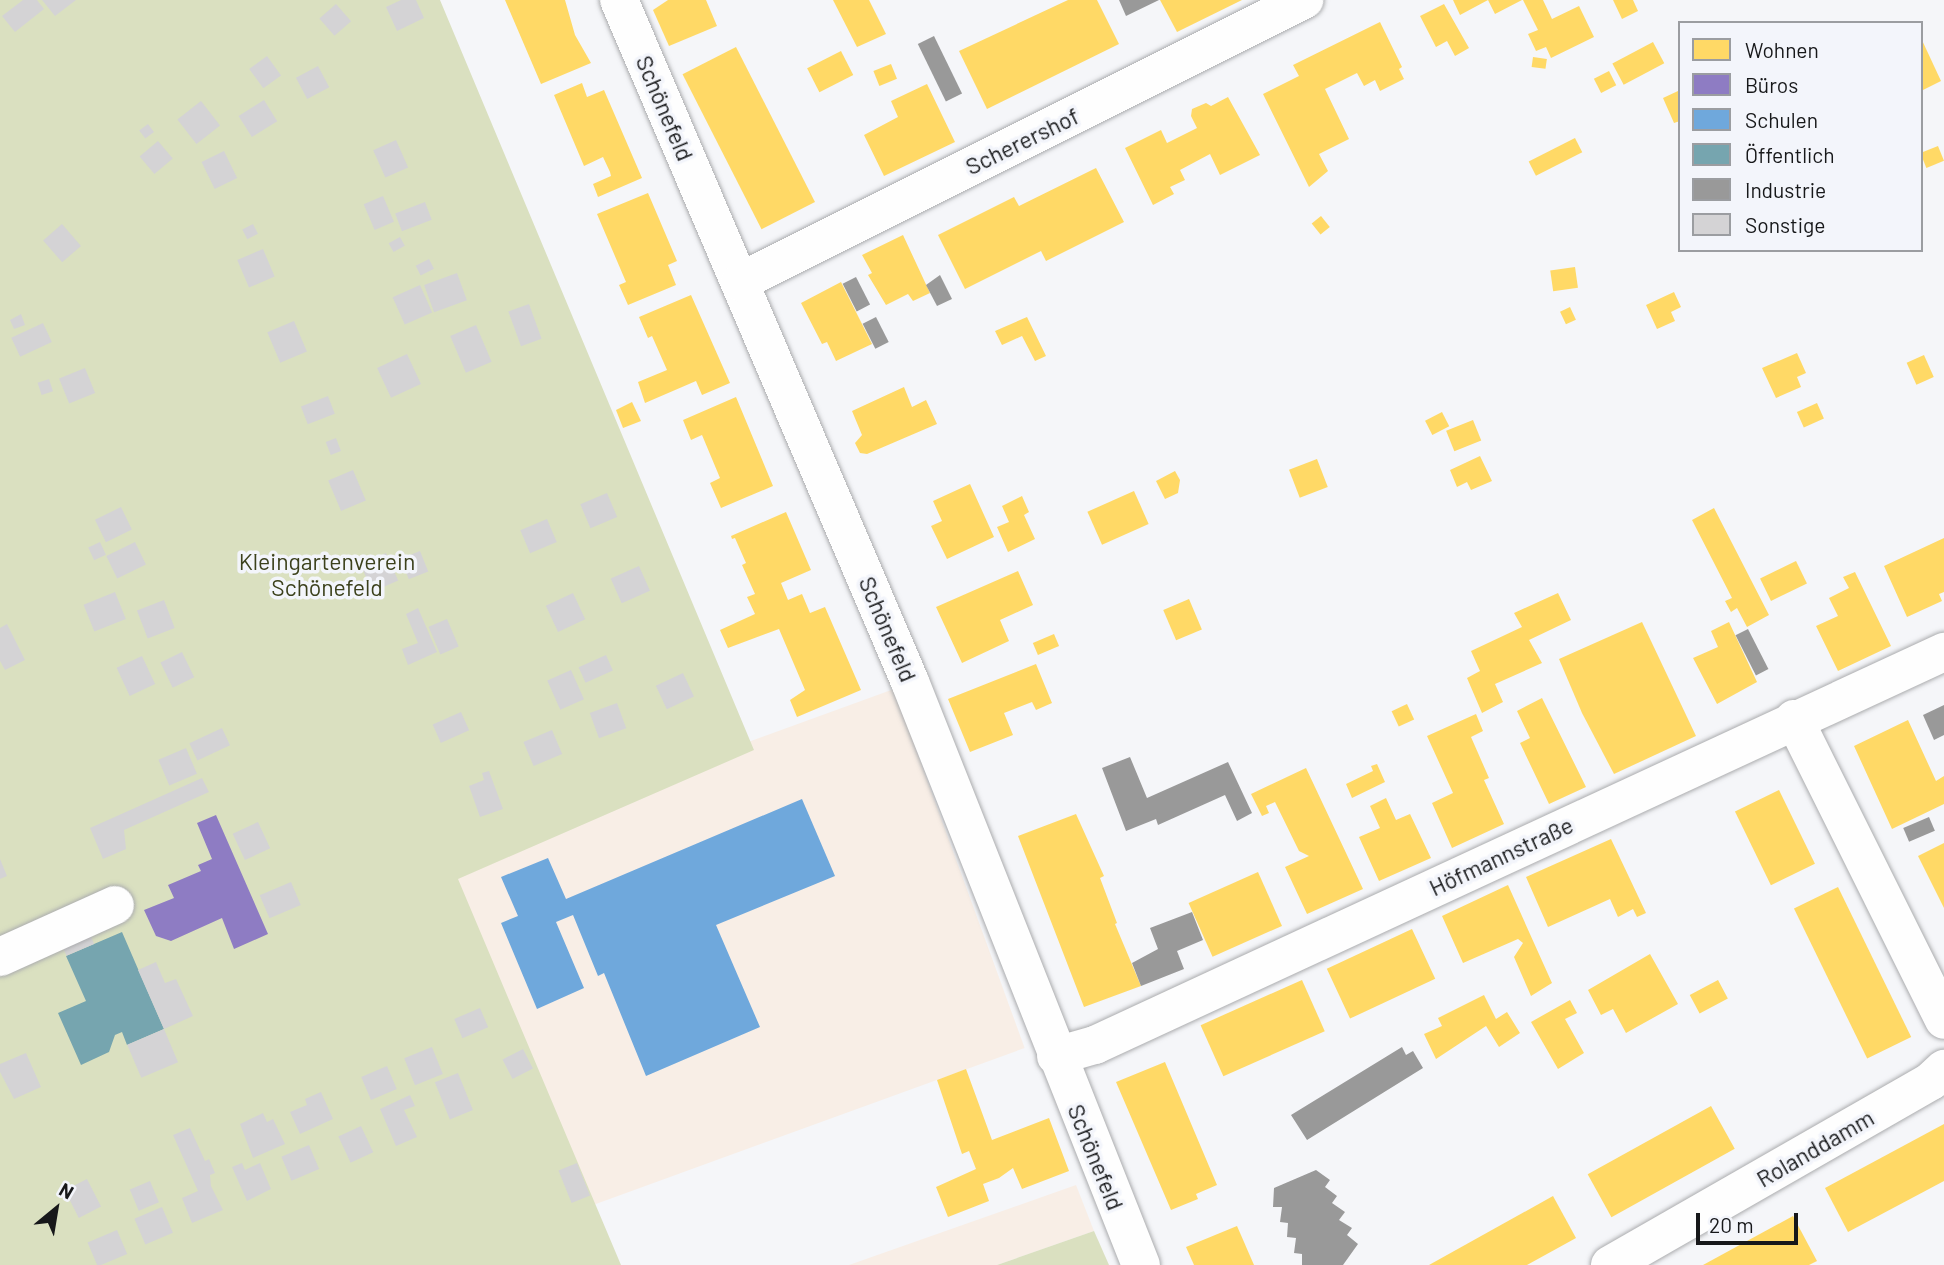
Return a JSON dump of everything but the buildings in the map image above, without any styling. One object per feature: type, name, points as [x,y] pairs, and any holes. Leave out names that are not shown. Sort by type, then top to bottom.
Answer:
[{"type":"street","name":"Schönefeld","points":[[619,0],[910,682],[1141,1265]]},
{"type":"street","name":"Scherershof","points":[[740,282],[1304,0]]},
{"type":"street","name":"Höfmannstraße","points":[[1056,1056],[1095,1045],[1794,719],[1944,652]]},
{"type":"street","points":[[1794,719],[1944,1020]]},
{"type":"street","points":[[0,957],[115,905]]},
{"type":"street","name":"Rolanddamm","points":[[1610,1265],[1931,1081],[1944,1069]]},
{"type":"shaded area","points":[[894,689],[1025,1048],[577,1211],[447,852]]},
{"type":"shaded area","points":[[1076,1185],[1094,1231],[997,1265],[849,1265]]},
{"type":"green space","name":"Kleingartenverein Schönefeld","points":[[0,0],[440,0],[754,750],[458,879],[621,1265],[0,1265]]},
{"type":"green space","points":[[1094,1231],[1109,1265],[997,1265]]}]
